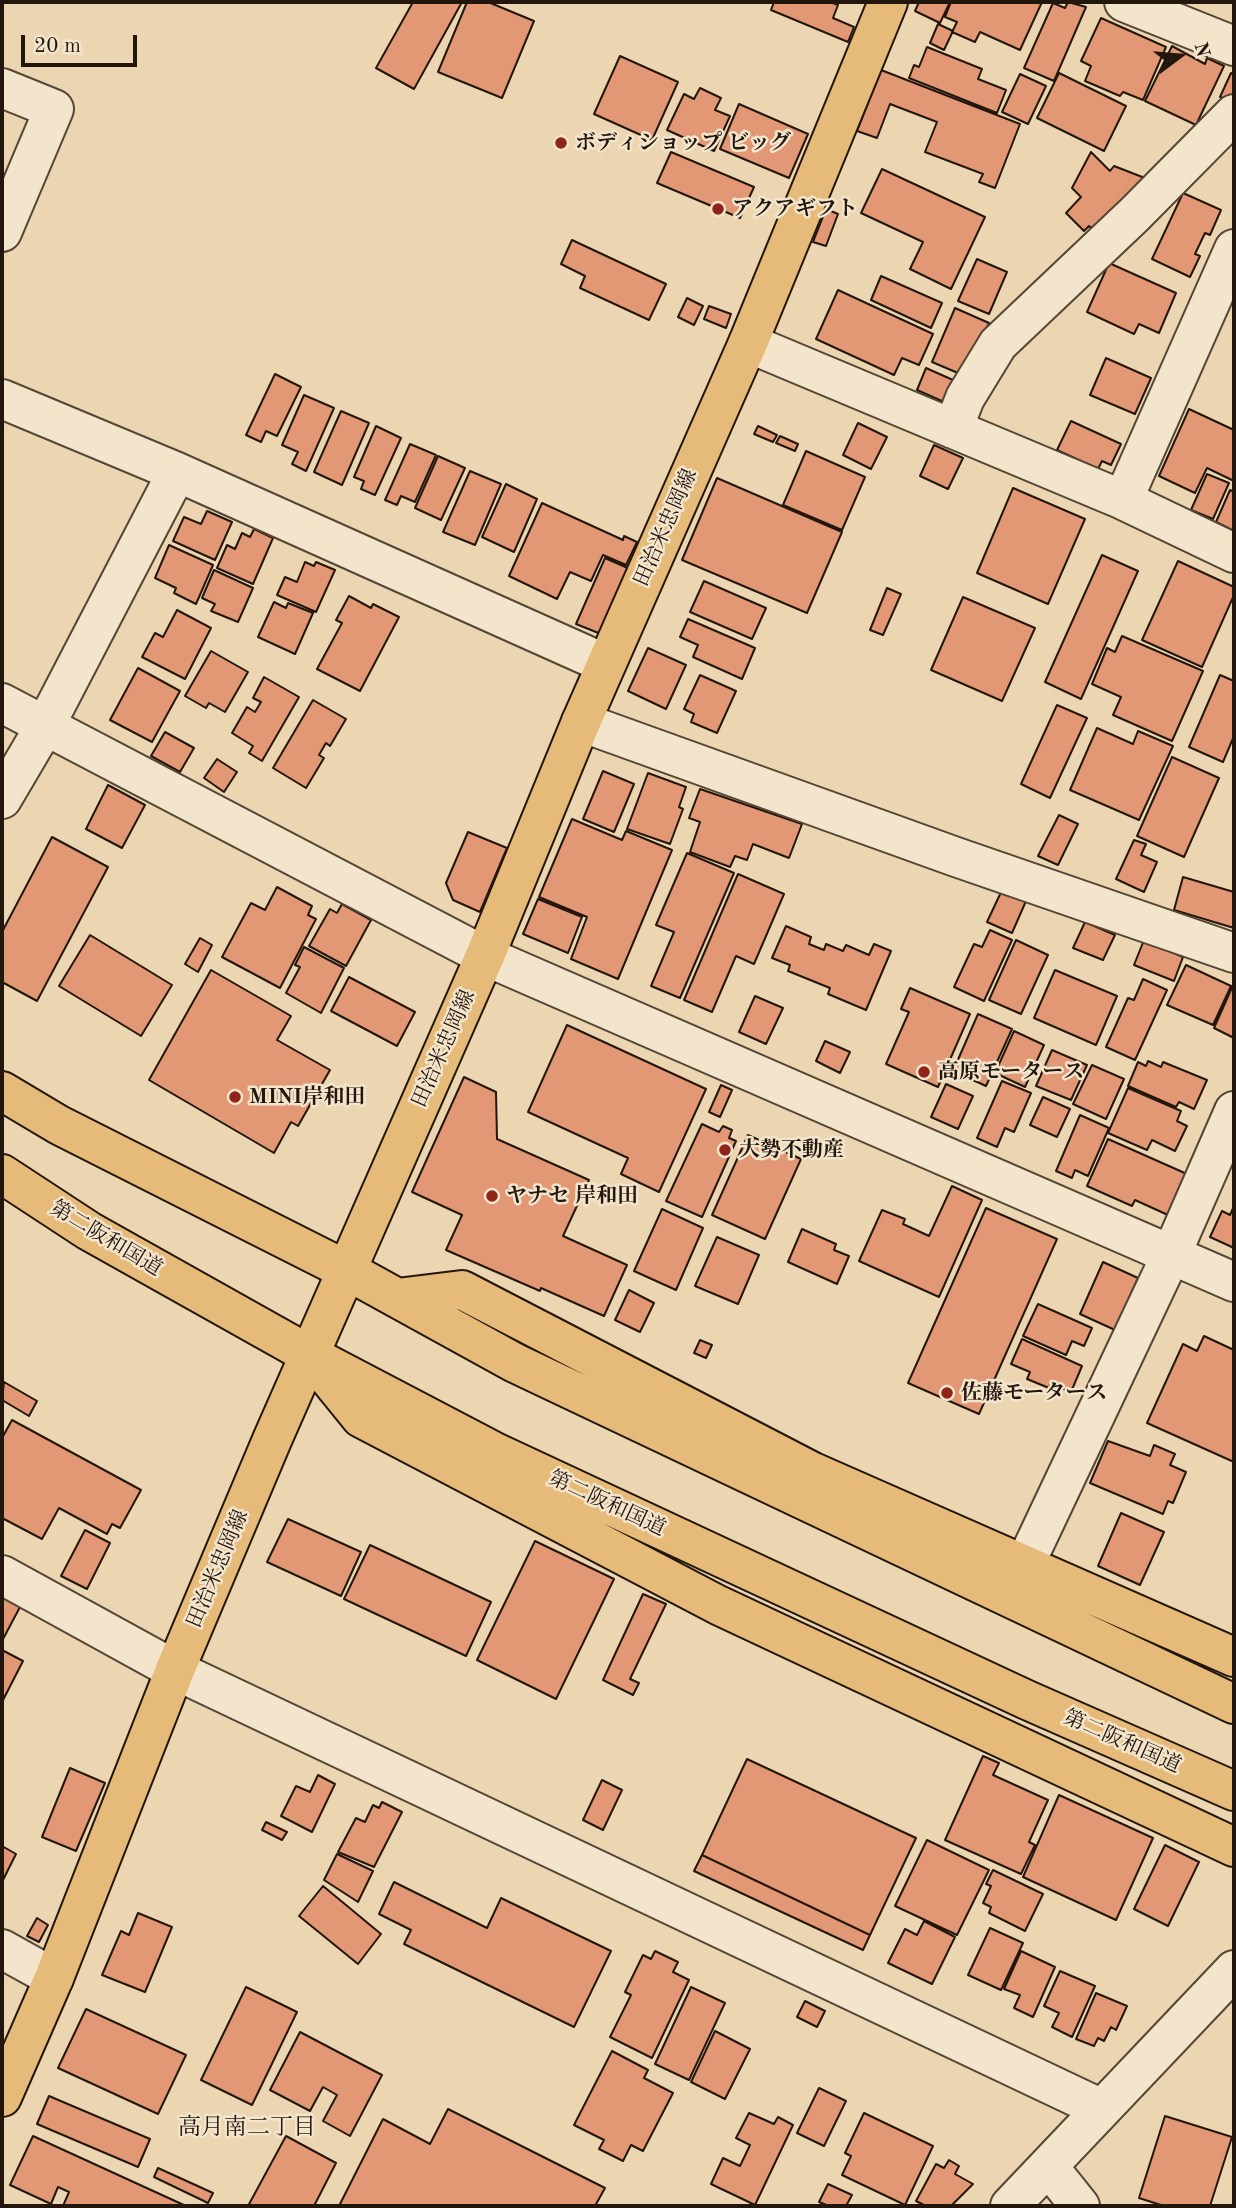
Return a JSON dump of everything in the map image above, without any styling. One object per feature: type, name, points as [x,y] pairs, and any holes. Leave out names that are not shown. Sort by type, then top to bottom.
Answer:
[{"type":"main road","name":"田治米忠岡線","points":[[2,2097],[54,1978],[175,1670],[485,956],[606,664],[748,343],[888,2]]},
{"type":"main road","points":[[2,1075],[59,1125]]},
{"type":"main road","points":[[2,1091],[59,1125],[348,1270],[515,1363],[1234,1704]]},
{"type":"main road","name":"第二阪和国道","points":[[2,1174],[89,1231],[310,1355],[497,1453],[1014,1694],[1234,1791]]},
{"type":"main road","points":[[2,1191],[89,1231]]},
{"type":"main road","points":[[397,1298],[463,1290],[813,1472],[1234,1657]]},
{"type":"main road","points":[[310,1355],[361,1418],[718,1605],[1234,1847]]},
{"type":"street","points":[[1124,2],[1234,46]]},
{"type":"street","points":[[2,88],[54,109],[2,232]]},
{"type":"street","points":[[953,429],[965,398],[998,344],[1134,215],[1234,114]]},
{"type":"street","points":[[1123,500],[1234,249]]},
{"type":"street","points":[[748,343],[1123,500],[1234,553]]},
{"type":"street","points":[[2,399],[177,472],[606,664]]},
{"type":"street","points":[[2,799],[45,726],[177,472]]},
{"type":"street","points":[[2,703],[485,956],[1234,1282]]},
{"type":"street","points":[[581,722],[1234,953]]},
{"type":"street","points":[[1025,1564],[1172,1253],[1234,1111]]},
{"type":"street","points":[[2,1574],[175,1670],[1102,2109]]},
{"type":"street","points":[[2,1950],[54,1978]]},
{"type":"street","points":[[1010,2206],[1234,1970]]},
{"type":"street","points":[[1048,2166],[1080,2206]]},
{"type":"building","points":[[413,2],[462,2],[414,89],[376,68]]},
{"type":"building","points":[[467,2],[488,2],[534,21],[502,98],[438,72]]},
{"type":"building","points":[[774,2],[830,2],[838,5],[833,18],[854,27],[848,42],[771,10]]},
{"type":"building","points":[[919,2],[950,2],[940,23],[915,11]]},
{"type":"building","points":[[951,2],[1042,2],[1020,50],[980,32],[975,42],[952,32],[957,22],[945,17]]},
{"type":"building","points":[[1068,2],[1086,7],[1054,81],[1024,68],[1053,3],[1065,8]]},
{"type":"building","points":[[1101,18],[1166,47],[1143,100],[1123,92],[1120,96],[1085,81],[1091,66],[1081,61]]},
{"type":"building","points":[[938,24],[953,31],[944,50],[930,43]]},
{"type":"building","points":[[1172,46],[1205,64],[1207,58],[1224,66],[1196,125],[1145,101]]},
{"type":"building","points":[[927,47],[982,69],[978,79],[1006,90],[997,113],[909,78],[914,65],[919,67]]},
{"type":"building","points":[[620,56],[678,82],[652,140],[594,114]]},
{"type":"building","points":[[881,70],[1020,124],[995,188],[979,182],[983,174],[925,152],[937,122],[890,104],[877,138],[857,131]]},
{"type":"building","points":[[1059,73],[1126,106],[1104,151],[1037,118]]},
{"type":"building","points":[[1231,73],[1234,75],[1234,93],[1231,101],[1220,97]]},
{"type":"building","points":[[1020,74],[1046,86],[1028,124],[1002,112]]},
{"type":"building","points":[[700,88],[721,98],[715,110],[730,116],[714,151],[667,130],[684,94],[694,99]]},
{"type":"building","points":[[739,104],[808,134],[789,178],[720,149]]},
{"type":"building","points":[[671,152],[754,187],[740,218],[657,183]]},
{"type":"building","points":[[1091,152],[1110,171],[1114,166],[1150,180],[1097,232],[1089,226],[1084,231],[1066,213],[1081,197],[1072,188]]},
{"type":"building","points":[[882,169],[985,217],[951,289],[910,269],[923,242],[861,213]]},
{"type":"building","points":[[1183,193],[1221,210],[1210,235],[1205,233],[1195,254],[1200,256],[1190,277],[1152,259]]},
{"type":"building","points":[[826,209],[838,214],[826,246],[813,242]]},
{"type":"building","points":[[572,240],[666,284],[649,320],[580,288],[585,276],[561,264]]},
{"type":"building","points":[[977,259],[1007,272],[989,314],[958,301]]},
{"type":"building","points":[[1109,263],[1176,293],[1159,333],[1139,324],[1134,334],[1087,312]]},
{"type":"building","points":[[881,276],[942,303],[931,328],[871,300]]},
{"type":"building","points":[[838,290],[933,334],[919,365],[902,358],[894,375],[816,339]]},
{"type":"building","points":[[687,298],[703,306],[694,325],[678,317]]},
{"type":"building","points":[[709,306],[731,314],[726,328],[704,319]]},
{"type":"building","points":[[955,308],[989,323],[965,376],[932,362]]},
{"type":"building","points":[[1106,358],[1151,378],[1135,414],[1090,395]]},
{"type":"building","points":[[926,368],[962,384],[953,406],[917,390]]},
{"type":"building","points":[[275,374],[301,387],[277,436],[266,431],[261,442],[246,435]]},
{"type":"building","points":[[304,395],[334,408],[306,471],[292,464],[298,452],[282,445]]},
{"type":"building","points":[[1189,409],[1234,430],[1234,481],[1207,468],[1195,493],[1159,476]]},
{"type":"building","points":[[341,411],[369,423],[342,485],[314,472]]},
{"type":"building","points":[[1071,421],[1121,444],[1111,465],[1102,461],[1098,469],[1057,450]]},
{"type":"building","points":[[858,423],[887,437],[871,469],[843,455]]},
{"type":"building","points":[[376,426],[401,438],[375,495],[361,489],[364,481],[354,477]]},
{"type":"building","points":[[758,426],[777,435],[773,442],[754,434]]},
{"type":"building","points":[[780,436],[798,444],[795,451],[776,443]]},
{"type":"building","points":[[410,444],[436,455],[415,502],[401,496],[397,505],[385,500]]},
{"type":"building","points":[[934,445],[963,458],[948,489],[920,476]]},
{"type":"building","points":[[806,451],[865,477],[842,530],[783,505]]},
{"type":"building","points":[[438,456],[465,468],[441,520],[415,508]]},
{"type":"building","points":[[470,471],[501,484],[475,545],[443,532]]},
{"type":"building","points":[[1207,474],[1229,483],[1213,519],[1191,510]]},
{"type":"building","points":[[717,478],[842,532],[807,613],[682,560]]},
{"type":"building","points":[[506,484],[537,499],[514,552],[482,537]]},
{"type":"building","points":[[1013,488],[1085,519],[1048,604],[977,573]]},
{"type":"building","points":[[1230,490],[1234,492],[1234,531],[1216,522]]},
{"type":"building","points":[[542,503],[623,540],[624,536],[637,542],[626,565],[603,555],[591,581],[570,572],[557,599],[509,576]]},
{"type":"building","points":[[207,511],[232,522],[215,560],[173,541],[184,517],[201,524]]},
{"type":"building","points":[[254,529],[273,538],[253,584],[217,568],[227,545],[235,549],[242,533],[250,537]]},
{"type":"building","points":[[169,545],[213,565],[196,604],[174,593],[176,588],[155,578]]},
{"type":"building","points":[[1102,555],[1138,571],[1081,699],[1045,682]]},
{"type":"building","points":[[605,558],[630,569],[601,634],[576,624]]},
{"type":"building","points":[[1178,561],[1234,587],[1234,595],[1202,667],[1142,640]]},
{"type":"building","points":[[305,562],[314,566],[316,562],[335,570],[316,612],[277,595],[285,577],[297,582]]},
{"type":"building","points":[[214,570],[253,588],[238,622],[211,611],[215,604],[202,598]]},
{"type":"building","points":[[704,581],[766,608],[752,639],[690,612]]},
{"type":"building","points":[[887,588],[901,594],[883,635],[870,630]]},
{"type":"building","points":[[349,596],[371,608],[373,604],[399,617],[360,691],[317,669],[342,623],[336,620]]},
{"type":"building","points":[[963,597],[1035,628],[1002,701],[931,670]]},
{"type":"building","points":[[274,602],[286,608],[288,603],[313,613],[295,654],[258,637]]},
{"type":"building","points":[[177,610],[211,628],[185,679],[142,657],[155,633],[163,637]]},
{"type":"building","points":[[688,619],[755,648],[742,679],[693,657],[698,645],[680,637]]},
{"type":"building","points":[[1122,636],[1203,671],[1172,741],[1113,715],[1121,697],[1092,684],[1107,648],[1115,652]]},
{"type":"building","points":[[648,648],[686,665],[666,709],[628,691]]},
{"type":"building","points":[[211,651],[248,672],[225,712],[209,703],[206,708],[185,696]]},
{"type":"building","points":[[138,668],[180,691],[152,742],[110,720]]},
{"type":"building","points":[[700,675],[736,691],[717,733],[691,722],[694,714],[684,709]]},
{"type":"building","points":[[1220,675],[1234,681],[1234,736],[1223,762],[1189,747]]},
{"type":"building","points":[[264,677],[299,697],[262,761],[249,753],[253,746],[232,733],[247,707],[255,712],[261,702],[253,698]]},
{"type":"building","points":[[313,700],[346,719],[330,746],[326,743],[319,755],[324,758],[306,788],[273,768]]},
{"type":"building","points":[[1057,705],[1087,718],[1050,798],[1021,784]]},
{"type":"building","points":[[1097,728],[1133,744],[1138,731],[1173,746],[1139,820],[1070,790]]},
{"type":"building","points":[[165,732],[194,748],[180,772],[151,756]]},
{"type":"building","points":[[1172,757],[1219,778],[1184,857],[1137,836]]},
{"type":"building","points":[[217,759],[237,772],[224,792],[204,778]]},
{"type":"building","points":[[603,771],[634,784],[614,832],[583,819]]},
{"type":"building","points":[[648,773],[686,787],[679,807],[683,809],[670,844],[627,829]]},
{"type":"building","points":[[108,785],[145,805],[122,848],[86,829]]},
{"type":"building","points":[[700,789],[802,824],[789,858],[753,844],[747,860],[735,856],[730,867],[690,852],[700,822],[689,818]]},
{"type":"building","points":[[1059,815],[1078,824],[1058,865],[1038,856]]},
{"type":"building","points":[[572,819],[622,840],[626,831],[672,850],[618,979],[571,959],[587,917],[539,897]]},
{"type":"building","points":[[468,832],[507,848],[480,912],[453,900],[446,883]]},
{"type":"building","points":[[52,837],[108,867],[37,1001],[2,982],[2,932]]},
{"type":"building","points":[[1134,840],[1146,844],[1141,855],[1157,862],[1144,892],[1116,879]]},
{"type":"building","points":[[687,853],[734,873],[680,998],[651,986],[674,932],[656,925]]},
{"type":"building","points":[[738,874],[784,894],[754,964],[736,956],[712,1012],[684,1000]]},
{"type":"building","points":[[1183,877],[1234,892],[1234,928],[1174,910]]},
{"type":"building","points":[[277,887],[312,906],[308,915],[316,919],[280,988],[222,957],[251,903],[265,910]]},
{"type":"building","points":[[1002,890],[1026,901],[1012,933],[987,922]]},
{"type":"building","points":[[538,899],[582,917],[568,953],[523,934]]},
{"type":"building","points":[[342,904],[371,920],[346,966],[309,946],[330,909],[337,913]]},
{"type":"building","points":[[1085,922],[1115,935],[1103,960],[1073,948]]},
{"type":"building","points":[[786,926],[811,937],[809,944],[824,950],[826,944],[843,951],[846,945],[869,955],[874,944],[891,951],[866,1010],[828,994],[830,988],[788,971],[790,965],[772,958]]},
{"type":"building","points":[[990,930],[1012,940],[984,1001],[954,987],[974,944],[982,947]]},
{"type":"building","points":[[90,935],[172,985],[141,1036],[59,986]]},
{"type":"building","points":[[200,938],[212,945],[198,972],[185,964]]},
{"type":"building","points":[[1016,940],[1048,955],[1021,1014],[989,1000]]},
{"type":"building","points":[[1144,940],[1183,957],[1174,981],[1134,965]]},
{"type":"building","points":[[304,947],[344,968],[321,1013],[286,993],[300,967],[295,965]]},
{"type":"building","points":[[1186,965],[1231,986],[1213,1025],[1167,1005]]},
{"type":"building","points":[[211,970],[291,1016],[277,1040],[330,1070],[298,1126],[291,1122],[274,1153],[149,1080]]},
{"type":"building","points":[[1055,970],[1117,996],[1096,1045],[1034,1018]]},
{"type":"building","points":[[349,977],[415,1012],[397,1046],[331,1011]]},
{"type":"building","points":[[1143,979],[1167,990],[1135,1060],[1106,1047],[1128,998],[1134,1000]]},
{"type":"building","points":[[1234,983],[1234,1038],[1214,1028]]},
{"type":"building","points":[[910,988],[970,1014],[938,1087],[886,1064],[909,1012],[901,1009]]},
{"type":"building","points":[[755,996],[783,1008],[766,1044],[739,1032]]},
{"type":"building","points":[[978,1014],[1012,1029],[986,1086],[953,1071]]},
{"type":"building","points":[[567,1025],[706,1089],[659,1192],[621,1174],[628,1158],[528,1112]]},
{"type":"building","points":[[1014,1031],[1044,1045],[1025,1087],[995,1073]]},
{"type":"building","points":[[825,1041],[850,1052],[840,1073],[816,1061]]},
{"type":"building","points":[[1052,1050],[1087,1065],[1071,1100],[1036,1086]]},
{"type":"building","points":[[1148,1061],[1161,1067],[1163,1062],[1207,1080],[1194,1109],[1179,1102],[1176,1107],[1128,1086],[1138,1062],[1146,1066]]},
{"type":"building","points":[[1092,1065],[1124,1079],[1106,1119],[1073,1104]]},
{"type":"building","points":[[464,1077],[496,1092],[497,1139],[589,1180],[563,1236],[627,1265],[604,1316],[446,1250],[462,1215],[412,1192]]},
{"type":"building","points":[[1002,1081],[1031,1093],[1014,1132],[1005,1128],[997,1147],[977,1138]]},
{"type":"building","points":[[946,1084],[973,1096],[958,1129],[931,1117]]},
{"type":"building","points":[[721,1085],[732,1090],[720,1117],[709,1112]]},
{"type":"building","points":[[1128,1088],[1181,1111],[1177,1121],[1187,1126],[1175,1151],[1152,1140],[1147,1150],[1108,1133]]},
{"type":"building","points":[[1043,1097],[1070,1109],[1057,1137],[1030,1125]]},
{"type":"building","points":[[1080,1115],[1109,1128],[1088,1176],[1075,1170],[1072,1178],[1056,1171]]},
{"type":"building","points":[[702,1124],[719,1132],[723,1126],[732,1130],[729,1138],[736,1141],[702,1217],[666,1201]]},
{"type":"building","points":[[748,1135],[801,1159],[765,1239],[712,1215]]},
{"type":"building","points":[[1108,1139],[1187,1174],[1168,1215],[1135,1200],[1132,1206],[1087,1186]]},
{"type":"building","points":[[952,1186],[982,1200],[939,1297],[859,1261],[882,1210],[905,1219],[903,1224],[929,1236]]},
{"type":"building","points":[[1234,1206],[1234,1248],[1210,1237],[1222,1211],[1230,1215]]},
{"type":"building","points":[[986,1208],[1057,1239],[979,1414],[908,1383]]},
{"type":"building","points":[[662,1209],[703,1228],[676,1290],[634,1271]]},
{"type":"building","points":[[802,1229],[836,1244],[834,1250],[849,1256],[837,1284],[788,1262]]},
{"type":"building","points":[[717,1237],[759,1255],[738,1304],[695,1286]]},
{"type":"building","points":[[1103,1262],[1138,1278],[1115,1330],[1080,1314]]},
{"type":"building","points":[[629,1290],[654,1303],[640,1332],[615,1320]]},
{"type":"building","points":[[1038,1304],[1092,1328],[1084,1346],[1072,1341],[1066,1355],[1023,1336]]},
{"type":"building","points":[[1204,1336],[1234,1350],[1234,1462],[1147,1423],[1183,1344],[1197,1351]]},
{"type":"building","points":[[1022,1339],[1082,1366],[1071,1392],[1051,1384],[1049,1388],[1027,1379],[1030,1372],[1011,1364]]},
{"type":"building","points":[[700,1340],[712,1345],[706,1358],[694,1353]]},
{"type":"building","points":[[4,1382],[37,1401],[29,1416],[2,1400]]},
{"type":"building","points":[[12,1420],[141,1490],[120,1528],[112,1524],[107,1534],[59,1508],[42,1539],[2,1518],[2,1438]]},
{"type":"building","points":[[1108,1441],[1150,1456],[1154,1445],[1175,1454],[1170,1465],[1186,1472],[1173,1503],[1168,1501],[1163,1514],[1090,1483]]},
{"type":"building","points":[[1121,1513],[1164,1532],[1140,1585],[1098,1566]]},
{"type":"building","points":[[288,1519],[361,1552],[341,1596],[267,1562]]},
{"type":"building","points":[[85,1530],[110,1543],[87,1589],[61,1576]]},
{"type":"building","points":[[535,1541],[614,1579],[556,1699],[477,1660]]},
{"type":"building","points":[[370,1545],[491,1602],[466,1656],[344,1599]]},
{"type":"building","points":[[643,1594],[666,1604],[630,1679],[639,1683],[633,1695],[603,1680]]},
{"type":"building","points":[[2,1597],[20,1607],[2,1641]]},
{"type":"building","points":[[2,1650],[23,1661],[2,1702]]},
{"type":"building","points":[[983,1756],[999,1763],[993,1775],[1048,1800],[1029,1842],[1035,1845],[1021,1874],[945,1840]]},
{"type":"building","points":[[747,1759],[916,1838],[870,1935],[702,1855]]},
{"type":"building","points":[[70,1768],[105,1783],[76,1851],[42,1837]]},
{"type":"building","points":[[318,1775],[335,1784],[312,1832],[281,1816],[296,1786],[310,1792]]},
{"type":"building","points":[[602,1780],[622,1790],[603,1830],[583,1820]]},
{"type":"building","points":[[1059,1795],[1153,1838],[1116,1920],[1023,1877]]},
{"type":"building","points":[[382,1802],[402,1812],[374,1867],[338,1852],[356,1818],[365,1822],[373,1805],[379,1808]]},
{"type":"building","points":[[266,1822],[287,1832],[282,1840],[262,1830]]},
{"type":"building","points":[[927,1840],[989,1870],[957,1935],[895,1906]]},
{"type":"building","points":[[1165,1845],[1199,1862],[1168,1926],[1134,1909]]},
{"type":"building","points":[[2,1846],[16,1854],[2,1882]]},
{"type":"building","points":[[337,1854],[373,1871],[358,1902],[324,1880]]},
{"type":"building","points":[[702,1855],[870,1935],[863,1950],[694,1871]]},
{"type":"building","points":[[993,1870],[1043,1894],[1025,1931],[989,1913],[991,1907],[983,1903],[991,1886],[986,1884]]},
{"type":"building","points":[[394,1882],[487,1928],[501,1898],[611,1951],[574,2027],[404,1944],[411,1930],[379,1914]]},
{"type":"building","points":[[323,1886],[381,1934],[358,1964],[299,1916]]},
{"type":"building","points":[[138,1913],[172,1927],[145,1992],[102,1975],[121,1931],[129,1935]]},
{"type":"building","points":[[37,1918],[48,1925],[39,1942],[27,1936]]},
{"type":"building","points":[[924,1921],[955,1937],[932,1984],[888,1963],[905,1929],[917,1935]]},
{"type":"building","points":[[990,1928],[1023,1943],[1001,1990],[968,1975]]},
{"type":"building","points":[[655,1951],[678,1962],[673,1972],[689,1980],[652,2058],[610,2037],[631,1995],[625,1992],[643,1955],[651,1959]]},
{"type":"building","points":[[1021,1951],[1055,1967],[1033,2017],[1014,2008],[1020,1995],[1004,1989]]},
{"type":"building","points":[[1060,1971],[1095,1986],[1072,2037],[1052,2027],[1059,2013],[1044,2006]]},
{"type":"building","points":[[246,1987],[297,2012],[252,2105],[201,2080]]},
{"type":"building","points":[[691,1987],[725,2003],[689,2080],[655,2064]]},
{"type":"building","points":[[1096,1993],[1127,2006],[1116,2030],[1111,2027],[1104,2041],[1098,2038],[1094,2046],[1076,2039]]},
{"type":"building","points":[[805,2001],[825,2011],[817,2027],[797,2017]]},
{"type":"building","points":[[86,2009],[186,2055],[158,2114],[58,2068]]},
{"type":"building","points":[[715,2031],[750,2049],[725,2099],[691,2082]]},
{"type":"building","points":[[300,2032],[382,2075],[350,2136],[323,2121],[337,2095],[323,2087],[310,2111],[270,2090]]},
{"type":"building","points":[[612,2051],[648,2070],[644,2078],[673,2093],[643,2151],[631,2145],[623,2161],[599,2149],[604,2140],[574,2125]]},
{"type":"building","points":[[819,2088],[846,2101],[824,2146],[797,2133]]},
{"type":"building","points":[[49,2096],[150,2139],[138,2167],[37,2124]]},
{"type":"building","points":[[448,2109],[605,2188],[595,2206],[339,2206],[383,2119],[430,2144]]},
{"type":"building","points":[[749,2113],[774,2124],[778,2117],[793,2125],[755,2205],[711,2184],[723,2158],[740,2166],[750,2145],[736,2138]]},
{"type":"building","points":[[864,2113],[933,2146],[905,2205],[842,2175],[851,2156],[845,2153]]},
{"type":"building","points":[[1165,2116],[1232,2137],[1210,2206],[1164,2206],[1139,2198]]},
{"type":"building","points":[[33,2136],[186,2206],[63,2206],[69,2192],[58,2187],[51,2204],[10,2185]]},
{"type":"building","points":[[286,2136],[336,2163],[314,2206],[248,2206]]},
{"type":"building","points":[[949,2160],[959,2166],[955,2174],[973,2184],[951,2206],[926,2206],[916,2201],[936,2164],[944,2168]]},
{"type":"building","points":[[158,2168],[213,2193],[208,2203],[154,2177]]},
{"type":"building","points":[[828,2184],[852,2195],[846,2206],[829,2206],[819,2202]]},
{"type":"place","name":"ボディショップ ビッグ","points":[[561,143]]},
{"type":"place","name":"アクアギフト","points":[[718,209]]},
{"type":"place","name":"高原モータース","points":[[924,1072]]},
{"type":"place","name":"MINI岸和田","points":[[235,1097]]},
{"type":"place","name":"大勢不動産","points":[[725,1150]]},
{"type":"place","name":"ヤナセ 岸和田","points":[[492,1196]]},
{"type":"place","name":"佐藤モータース","points":[[947,1393]]},
{"type":"district","name":"高月南二丁目","points":[[247,2128]]}]
